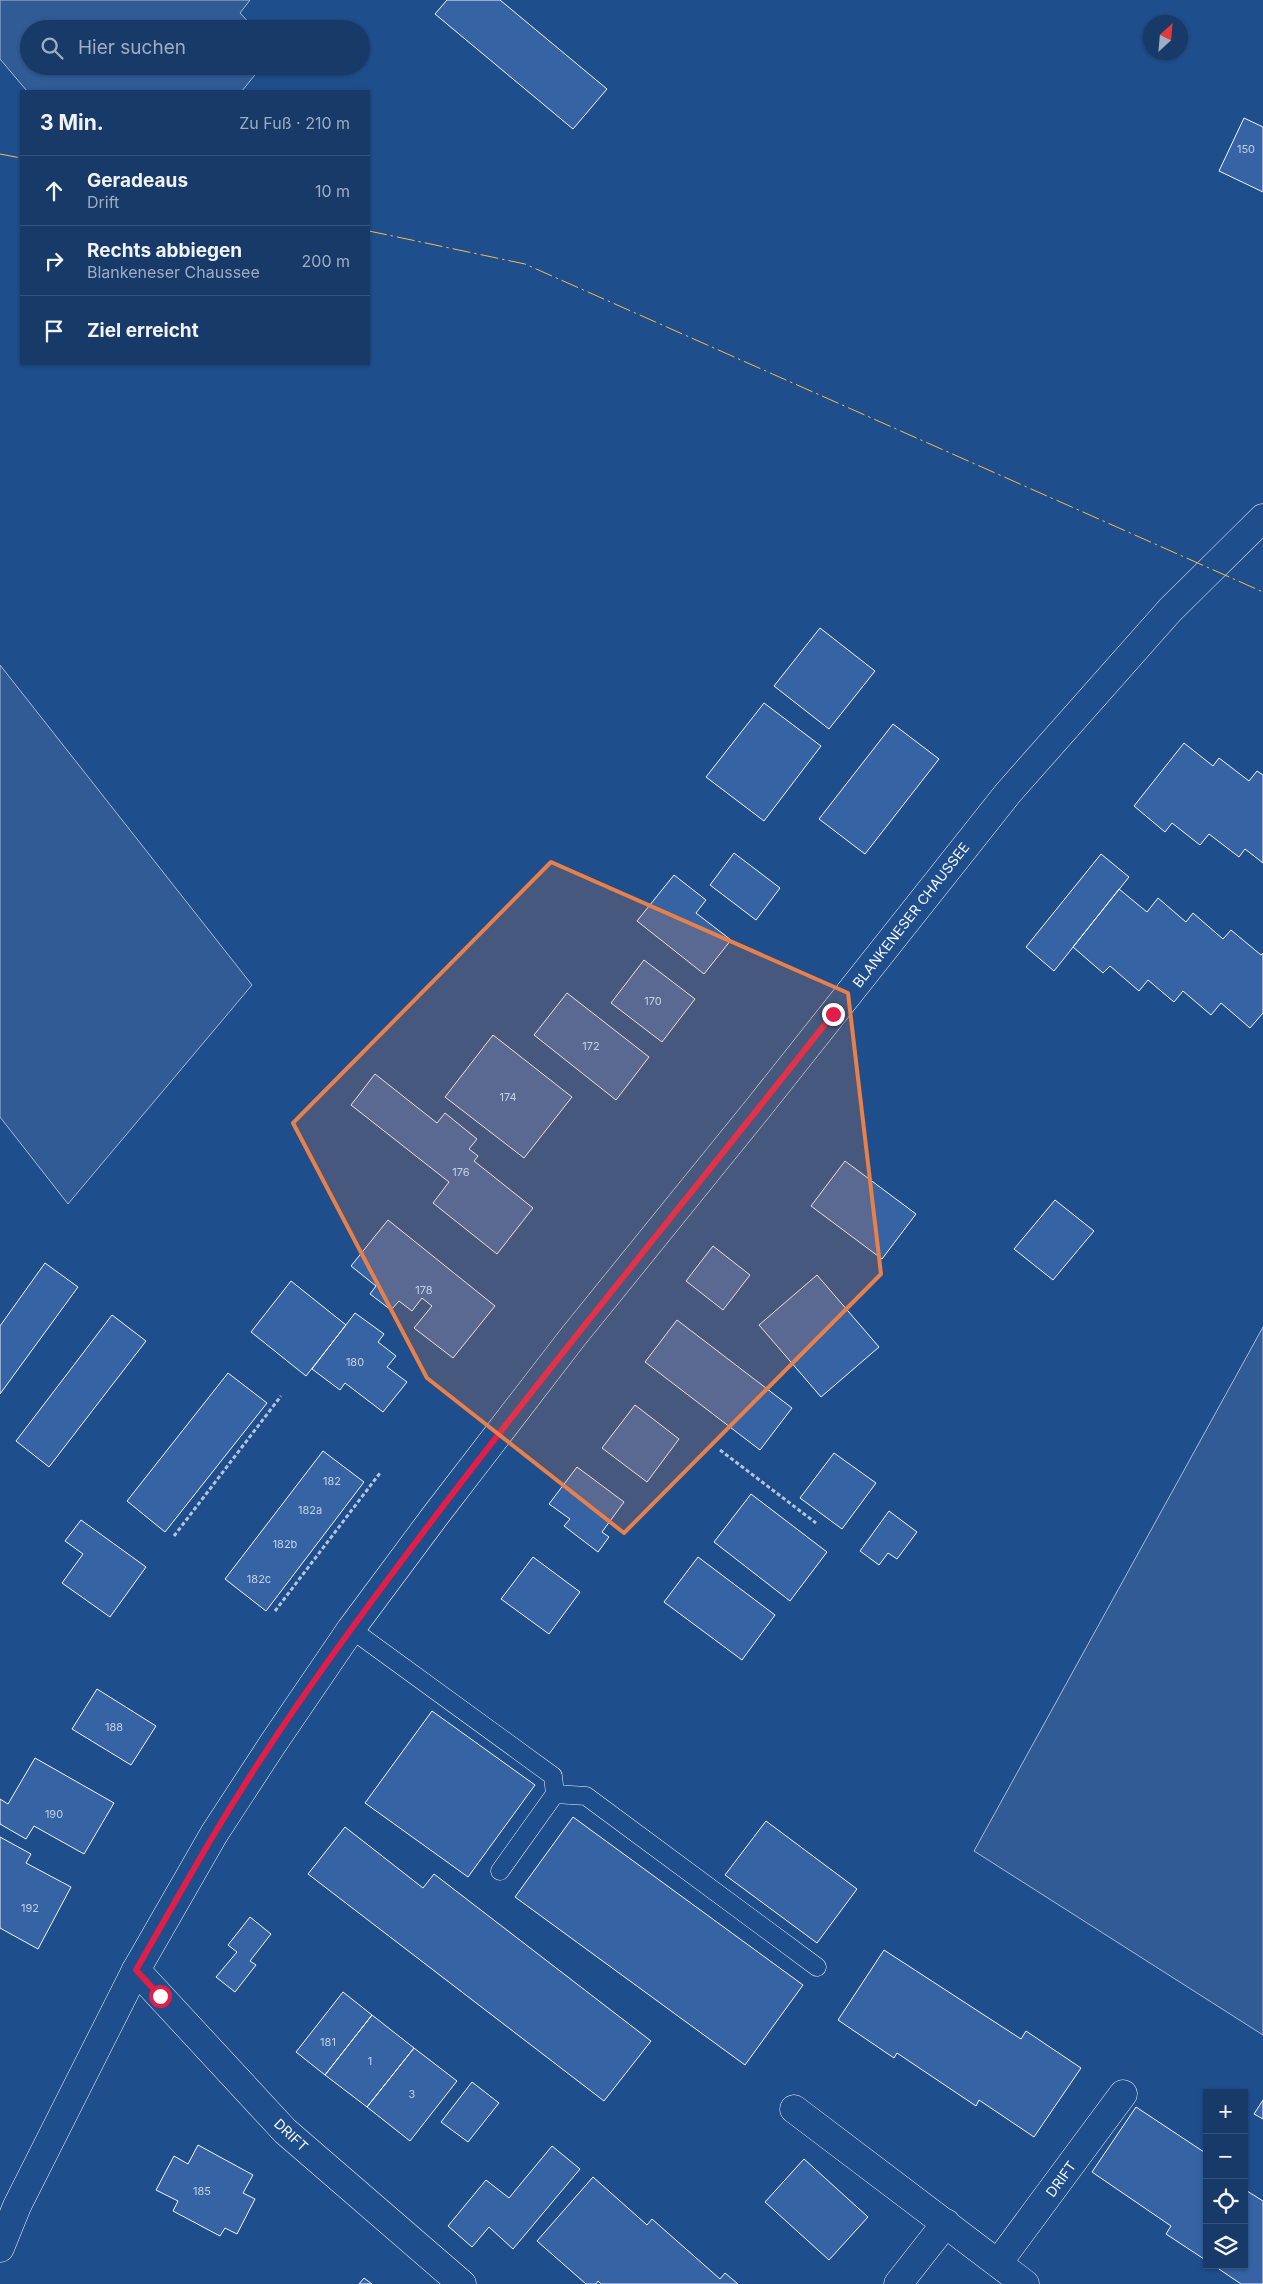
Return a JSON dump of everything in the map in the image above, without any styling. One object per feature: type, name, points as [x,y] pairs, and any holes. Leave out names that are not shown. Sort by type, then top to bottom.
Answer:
[{"type":"main road","name":"BLANKENESER CHAUSSEE","points":[[0,2248],[17,2206],[54,2130],[136,1970],[214,1834],[351,1629],[572,1338],[759,1108],[1008,793],[1170,610],[1263,518]]},
{"type":"main road","name":"DRIFT","points":[[136,1970],[285,2131],[462,2284]]},
{"type":"main road","name":"DRIFT","points":[[998,2263],[1123,2094]]},
{"type":"main road","points":[[794,2109],[1025,2284]]},
{"type":"main road","points":[[898,2284],[946,2223]]},
{"type":"lane","points":[[351,1629],[553,1776],[555,1794],[500,1871]]},
{"type":"lane","points":[[555,1794],[586,1796],[817,1966]]},
{"type":"path","points":[[174,1536],[281,1396]]},
{"type":"path","points":[[720,1450],[816,1523]]},
{"type":"path","points":[[275,1611],[380,1473]]},
{"type":"highlighted area","points":[[551,862],[848,993],[881,1274],[624,1533],[427,1378],[293,1123]]},
{"type":"shaded area","points":[[0,0],[250,0],[240,13],[247,20],[20,20],[20,75],[255,75],[243,90],[26,90],[0,59]]},
{"type":"shaded area","points":[[0,665],[252,985],[68,1204],[0,1117]]},
{"type":"shaded area","points":[[1263,1327],[1263,2035],[974,1851]]},
{"type":"building","points":[[447,0],[500,0],[607,89],[573,129],[435,14]]},
{"type":"building","points":[[1244,118],[1263,127],[1263,192],[1219,171]]},
{"type":"building","points":[[820,628],[875,671],[829,729],[774,686]]},
{"type":"building","points":[[764,703],[821,746],[764,821],[706,777]]},
{"type":"building","points":[[893,724],[939,759],[865,854],[819,819]]},
{"type":"building","points":[[1184,743],[1213,766],[1219,758],[1249,781],[1257,771],[1263,775],[1263,863],[1245,849],[1239,857],[1209,834],[1200,845],[1172,823],[1165,832],[1134,806]]},
{"type":"building","points":[[734,853],[780,888],[756,920],[710,885]]},
{"type":"building","points":[[1101,854],[1129,877],[1054,971],[1026,947]]},
{"type":"building","points":[[674,875],[706,900],[696,913],[731,940],[704,974],[637,921]]},
{"type":"building","points":[[1119,889],[1147,912],[1158,898],[1186,922],[1193,913],[1223,939],[1231,930],[1261,955],[1263,953],[1263,1013],[1250,1028],[1221,1003],[1211,1015],[1183,991],[1174,1002],[1148,980],[1139,991],[1110,966],[1103,973],[1073,947]]},
{"type":"building","points":[[644,960],[695,999],[662,1042],[611,1003]]},
{"type":"building","points":[[567,993],[649,1057],[616,1100],[534,1035]]},
{"type":"building","points":[[493,1035],[572,1097],[524,1158],[445,1097]]},
{"type":"building","points":[[375,1074],[437,1123],[445,1113],[477,1139],[469,1149],[478,1156],[474,1161],[533,1208],[497,1254],[433,1203],[449,1182],[351,1105]]},
{"type":"building","points":[[845,1161],[916,1214],[882,1259],[811,1206]]},
{"type":"building","points":[[1055,1200],[1094,1231],[1053,1280],[1014,1249]]},
{"type":"building","points":[[388,1220],[495,1306],[453,1358],[414,1328],[432,1306],[422,1298],[412,1311],[399,1301],[391,1310],[370,1294],[376,1286],[351,1266]]},
{"type":"building","points":[[713,1246],[750,1275],[723,1310],[686,1281]]},
{"type":"building","points":[[45,1263],[78,1287],[0,1394],[0,1326]]},
{"type":"building","points":[[817,1275],[879,1347],[821,1397],[759,1325]]},
{"type":"building","points":[[291,1281],[346,1325],[306,1376],[251,1332]]},
{"type":"building","points":[[355,1313],[384,1334],[378,1342],[396,1356],[387,1367],[407,1382],[383,1412],[345,1383],[340,1390],[312,1369]]},
{"type":"building","points":[[112,1315],[146,1341],[49,1467],[16,1441]]},
{"type":"building","points":[[677,1320],[792,1408],[760,1450],[645,1362]]},
{"type":"building","points":[[228,1373],[267,1403],[165,1532],[127,1501]]},
{"type":"building","points":[[635,1405],[679,1439],[647,1482],[602,1448]]},
{"type":"building","points":[[323,1451],[364,1482],[266,1611],[225,1579]]},
{"type":"building","points":[[834,1453],[876,1483],[842,1529],[800,1498]]},
{"type":"building","points":[[577,1467],[624,1502],[602,1532],[609,1537],[598,1552],[564,1526],[570,1519],[549,1504]]},
{"type":"building","points":[[751,1494],[827,1552],[790,1601],[714,1542]]},
{"type":"building","points":[[889,1511],[917,1532],[897,1559],[888,1553],[879,1565],[860,1551]]},
{"type":"building","points":[[81,1520],[146,1567],[110,1617],[62,1583],[83,1554],[65,1541]]},
{"type":"building","points":[[533,1557],[580,1592],[549,1634],[501,1599]]},
{"type":"building","points":[[698,1557],[775,1615],[742,1660],[664,1602]]},
{"type":"building","points":[[97,1689],[156,1726],[131,1765],[72,1729]]},
{"type":"building","points":[[432,1711],[535,1785],[468,1877],[365,1803]]},
{"type":"building","points":[[35,1758],[114,1803],[84,1854],[34,1826],[26,1839],[0,1824],[0,1799],[8,1804]]},
{"type":"building","points":[[573,1817],[803,1985],[745,2065],[515,1897]]},
{"type":"building","points":[[766,1821],[857,1889],[817,1943],[725,1875]]},
{"type":"building","points":[[345,1827],[423,1888],[434,1874],[651,2041],[604,2101],[308,1874]]},
{"type":"building","points":[[0,1837],[31,1854],[26,1863],[71,1887],[38,1949],[0,1928]]},
{"type":"building","points":[[250,1917],[271,1934],[250,1961],[256,1965],[235,1992],[216,1977],[237,1952],[228,1945]]},
{"type":"building","points":[[884,1950],[1021,2039],[1026,2031],[1081,2068],[1034,2137],[979,2100],[976,2106],[897,2053],[894,2058],[838,2020]]},
{"type":"building","points":[[343,1992],[372,2015],[325,2075],[296,2052]]},
{"type":"building","points":[[372,2015],[414,2048],[367,2107],[325,2075]]},
{"type":"building","points":[[414,2048],[457,2081],[410,2141],[367,2107]]},
{"type":"building","points":[[472,2082],[499,2103],[468,2142],[441,2122]]},
{"type":"building","points":[[1263,2100],[1263,2119],[1254,2114]]},
{"type":"building","points":[[1136,2107],[1203,2151],[1203,2258],[1166,2234],[1171,2226],[1092,2172]]},
{"type":"building","points":[[198,2145],[253,2175],[243,2193],[255,2199],[237,2234],[225,2228],[220,2236],[173,2211],[178,2201],[156,2190],[174,2156],[188,2164]]},
{"type":"building","points":[[552,2146],[580,2169],[513,2249],[489,2227],[472,2247],[448,2226],[486,2180],[509,2198]]},
{"type":"building","points":[[804,2159],[868,2217],[829,2260],[765,2202]]},
{"type":"building","points":[[593,2177],[647,2225],[652,2219],[720,2279],[725,2273],[738,2284],[601,2284],[598,2281],[596,2284],[586,2284],[537,2241]]},
{"type":"building","points":[[1248,2192],[1263,2201],[1263,2284],[1241,2284],[1219,2269],[1248,2269]]},
{"type":"building","points":[[364,2278],[372,2284],[359,2284]]},
{"type":"power","points":[[0,154],[20,158]]},
{"type":"power","points":[[370,231],[525,264],[1263,592]]},
{"type":"route","points":[[160,1996],[136,1970],[214,1834],[351,1629],[572,1338],[833,1014]]}]
